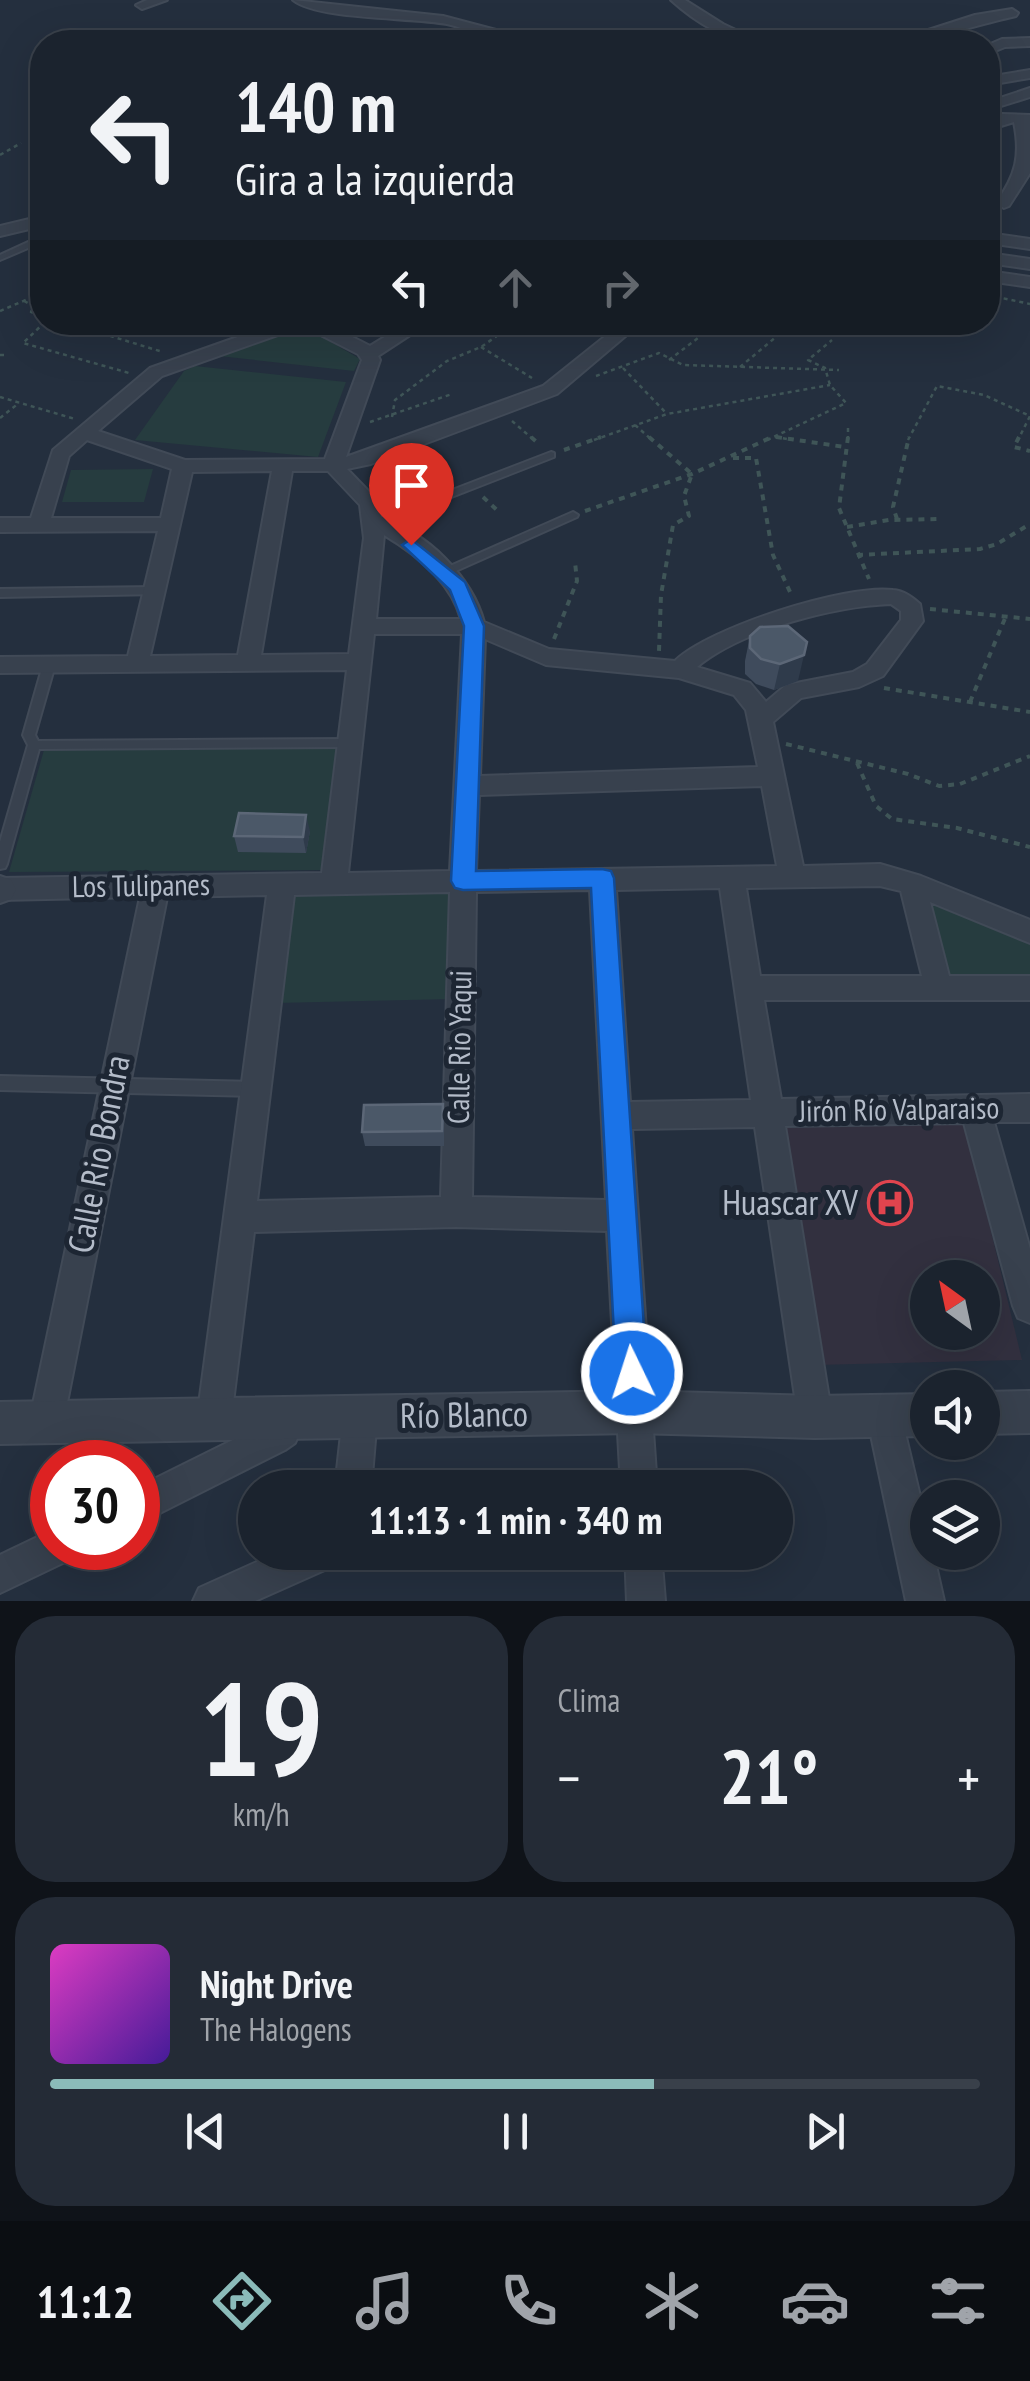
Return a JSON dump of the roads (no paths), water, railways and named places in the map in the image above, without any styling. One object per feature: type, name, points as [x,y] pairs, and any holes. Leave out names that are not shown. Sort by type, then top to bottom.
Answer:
[{"type":"street","points":[[142,5],[161,0]]},
{"type":"street","points":[[299,0],[313,7],[480,30]]},
{"type":"street","points":[[677,0],[725,30]]},
{"type":"street","points":[[938,30],[1012,13]]},
{"type":"street","points":[[1000,44],[1030,42]]},
{"type":"street","points":[[1000,80],[1030,74]]},
{"type":"street","points":[[1000,102],[1030,92]]},
{"type":"street","points":[[1000,121],[1026,119],[1028,157],[1025,175],[1004,203]]},
{"type":"street","points":[[0,231],[30,223]]},
{"type":"street","points":[[1000,228],[1030,226]]},
{"type":"street","points":[[1000,233],[1030,244]]},
{"type":"street","points":[[1000,260],[1030,264]]},
{"type":"street","points":[[1000,278],[1030,282]]},
{"type":"street","points":[[39,526],[60,454],[89,428],[148,379],[262,335]]},
{"type":"street","points":[[333,335],[369,354]]},
{"type":"street","points":[[369,354],[400,335]]},
{"type":"street","points":[[89,428],[183,466],[333,465],[364,460],[550,390],[618,335]]},
{"type":"street","points":[[333,465],[371,364],[369,354]]},
{"type":"street","points":[[333,465],[370,504],[374,524],[334,883]]},
{"type":"street","points":[[137,665],[183,466]]},
{"type":"street","points":[[248,664],[283,466]]},
{"type":"street","points":[[0,526],[171,524]]},
{"type":"street","points":[[374,524],[394,530],[444,572],[468,603],[474,626]]},
{"type":"street","points":[[669,668],[800,612],[851,599],[898,598],[912,609],[912,621],[875,670],[859,680],[794,691],[762,729]]},
{"type":"street","points":[[364,627],[474,626],[546,657],[669,668],[742,690],[757,706],[792,875]]},
{"type":"street","name":"Calle Rio Yaqui","points":[[456,1212],[463,881],[474,626]]},
{"type":"street","points":[[0,666],[361,662]]},
{"type":"street","points":[[468,786],[770,776]]},
{"type":"street","name":"Los Tulipanes","points":[[0,889],[880,874],[912,884]]},
{"type":"street","points":[[731,876],[815,1417]]},
{"type":"street","points":[[602,878],[638,1470]]},
{"type":"street","points":[[214,1419],[282,884]]},
{"type":"street","points":[[912,884],[1030,932]]},
{"type":"street","points":[[912,884],[939,990]]},
{"type":"street","name":"Calle Rio Bondra","points":[[46,1423],[156,886]]},
{"type":"street","points":[[748,988],[1030,988]]},
{"type":"street","name":"Jirón Río Valparaiso","points":[[616,1116],[1030,1108]]},
{"type":"street","points":[[974,1109],[1030,1306]]},
{"type":"street","points":[[240,1217],[456,1212],[622,1216]]},
{"type":"street","name":"Río Blanco","points":[[0,1423],[634,1412],[815,1417],[910,1415]]},
{"type":"street","points":[[1000,1413],[1030,1412]]},
{"type":"street","points":[[160,1495],[273,1438],[283,1430],[290,1416]]},
{"type":"street","points":[[355,1470],[360,1416]]},
{"type":"street","points":[[884,1416],[924,1601]]},
{"type":"street","points":[[0,1574],[30,1560]]},
{"type":"street","points":[[212,1601],[282,1570]]},
{"type":"street","points":[[644,1570],[646,1601]]},
{"type":"lane","points":[[0,258],[30,244]]},
{"type":"lane","points":[[374,524],[551,455]]},
{"type":"lane","points":[[444,572],[573,515]]},
{"type":"lane","points":[[0,593],[155,591]]},
{"type":"lane","points":[[0,864],[34,746],[29,735],[49,665]]},
{"type":"lane","points":[[34,746],[351,743]]},
{"type":"lane","points":[[0,1083],[256,1089]]},
{"type":"place","name":"Huascar XV","points":[[890,1203]]}]
